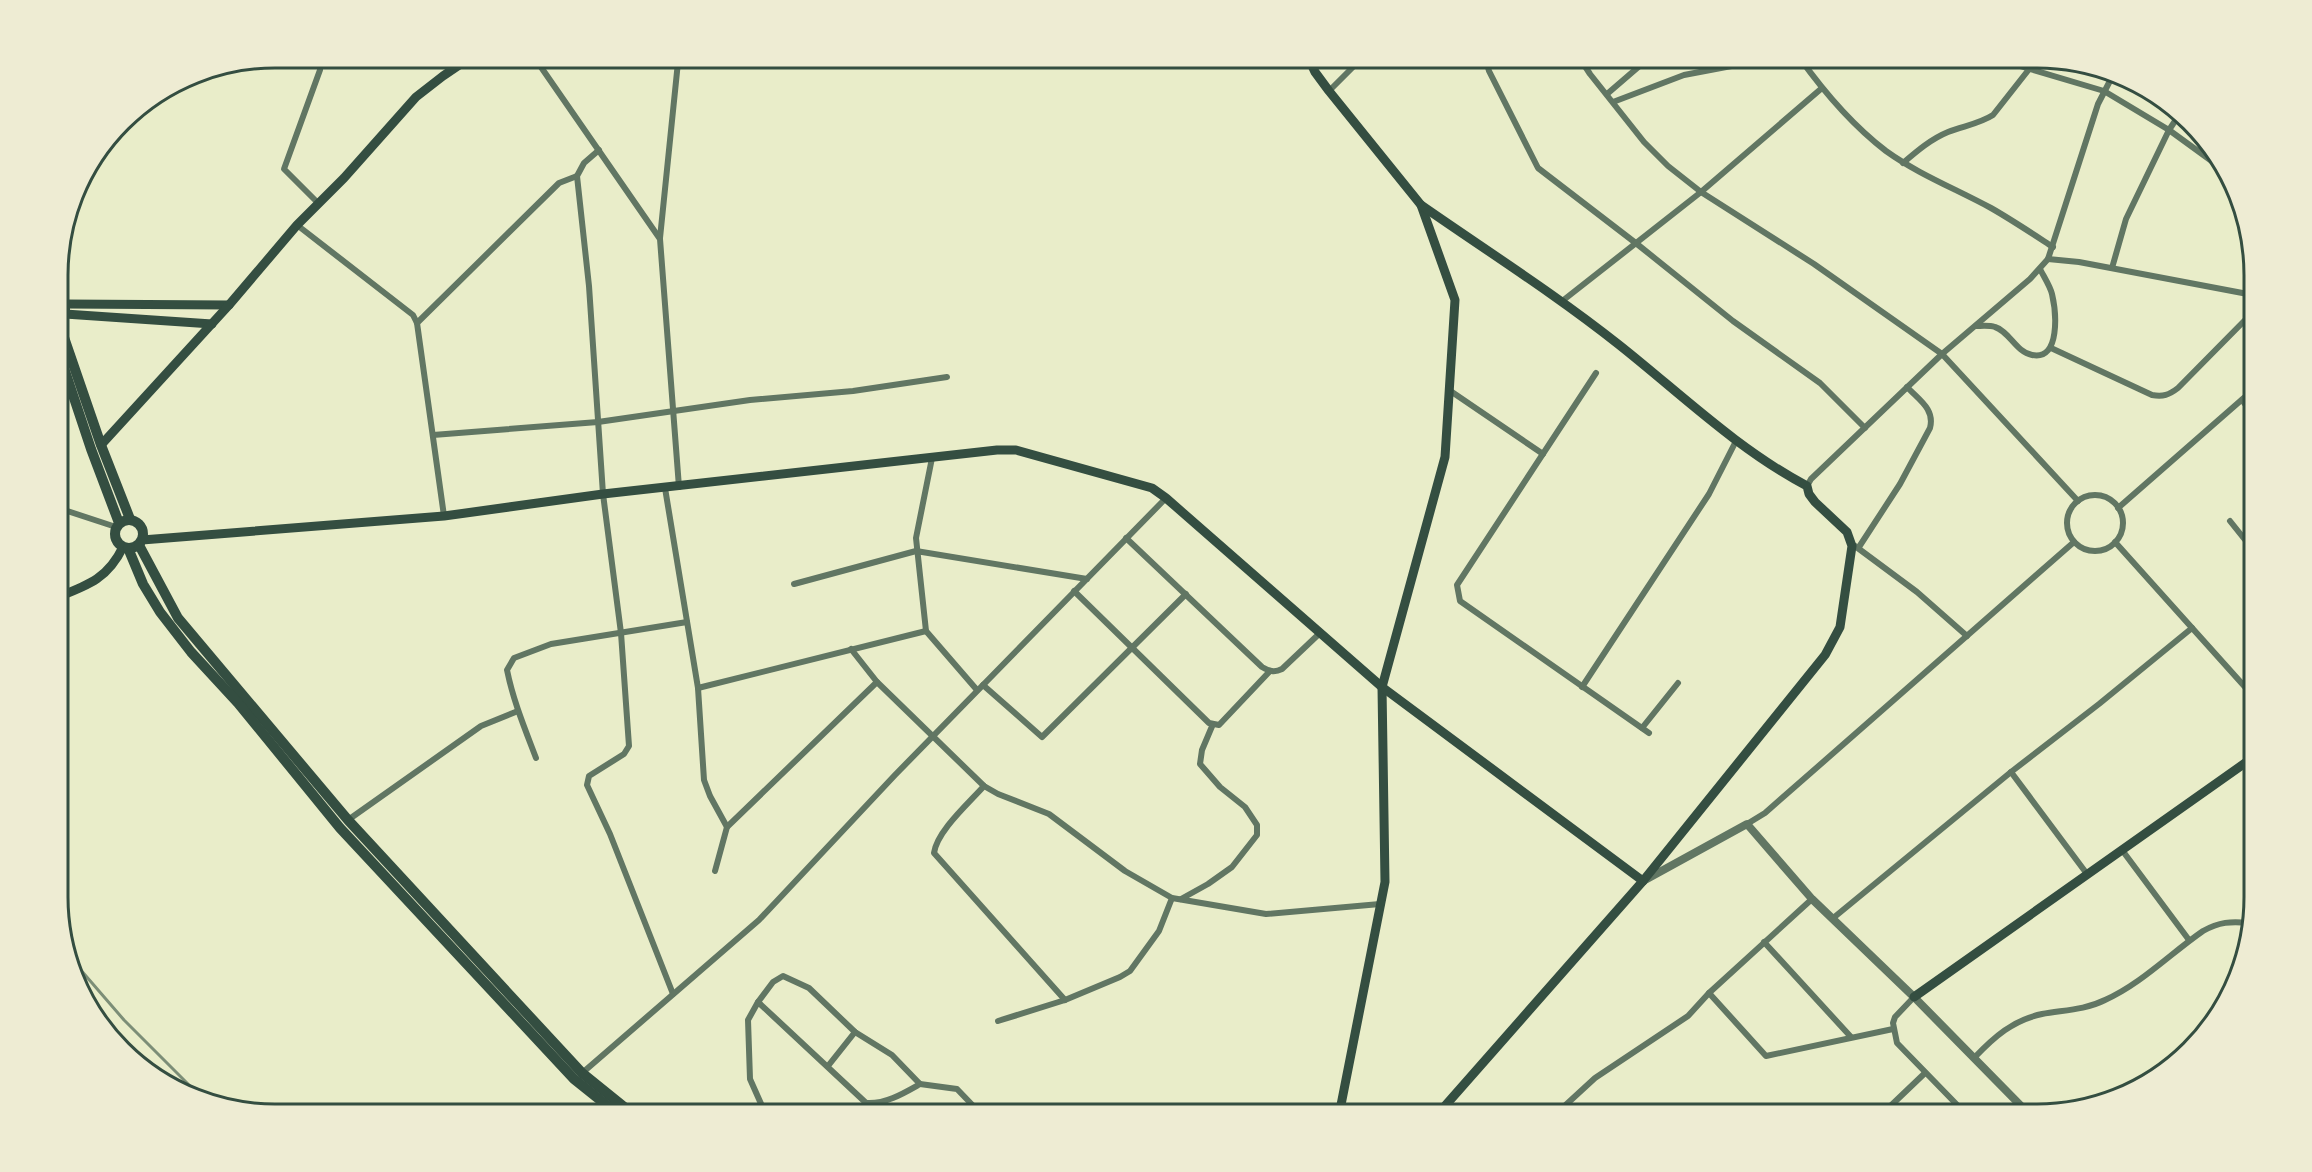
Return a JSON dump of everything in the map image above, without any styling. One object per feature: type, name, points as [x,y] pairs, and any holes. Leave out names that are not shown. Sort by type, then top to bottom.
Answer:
[{"type":"highway","points":[[68,335],[121,523],[115,538],[133,545],[178,618],[348,820],[578,1076],[618,1104]]},
{"type":"highway","points":[[68,380],[91,449],[121,523]]},
{"type":"highway","points":[[121,523],[140,524],[143,529],[133,545],[143,584],[166,622],[191,652],[238,703],[340,828],[607,1104]]},
{"type":"main road","points":[[101,446],[229,305],[297,225],[319,204],[416,97],[455,68]]},
{"type":"main road","points":[[1312,68],[1420,205],[1617,343],[1736,441],[1808,486],[1809,494],[1815,502],[1847,532],[1856,546],[1840,627],[1825,655],[1643,881],[1447,1104]]},
{"type":"main road","points":[[1341,1104],[1385,882],[1382,687],[1445,457],[1455,300],[1420,205]]},
{"type":"main road","points":[[68,312],[229,305]]},
{"type":"main road","points":[[68,313],[212,324]]},
{"type":"main road","points":[[68,593],[90,584],[104,575],[133,545],[444,516],[603,494],[997,450],[1016,450],[1152,488],[1382,687],[1643,881]]},
{"type":"main road","points":[[1914,997],[2244,764]]},
{"type":"street","points":[[319,204],[284,169],[320,68]]},
{"type":"street","points":[[542,68],[660,239]]},
{"type":"street","points":[[677,68],[660,239],[679,487]]},
{"type":"street","points":[[1329,92],[1352,68]]},
{"type":"street","points":[[1488,68],[1538,168],[1732,321],[1820,383],[1864,428]]},
{"type":"street","points":[[1586,68],[1644,142],[1668,166],[1701,192],[1814,264],[1942,354],[2078,501]]},
{"type":"street","points":[[1607,94],[1637,68]]},
{"type":"street","points":[[1613,102],[1684,75],[1721,68]]},
{"type":"street","points":[[1807,68],[1857,126],[1903,163],[1994,209],[2053,247]]},
{"type":"street","points":[[1903,163],[1946,132],[1986,120],[1993,115],[2030,68],[2104,91],[2169,130],[2210,160]]},
{"type":"street","points":[[1808,486],[1811,479],[1907,387],[2040,269],[2048,259],[2098,104],[2110,81]]},
{"type":"street","points":[[1561,302],[1701,192],[1822,88]]},
{"type":"street","points":[[2112,268],[2126,219],[2175,120]]},
{"type":"street","points":[[417,323],[559,183],[577,176],[585,163],[599,150]]},
{"type":"street","points":[[577,176],[589,286],[603,494],[621,633],[629,746],[624,754],[589,776],[587,785],[610,834],[673,994]]},
{"type":"street","points":[[297,225],[413,315],[417,323],[444,516]]},
{"type":"street","points":[[2048,259],[2112,268],[2244,294]]},
{"type":"street","points":[[1975,326],[1995,327],[2021,350],[2031,355],[2046,353],[2051,348],[2055,336],[2052,294],[2040,269]]},
{"type":"street","points":[[2051,348],[2152,395],[2162,397],[2178,388],[2244,321]]},
{"type":"street","points":[[1596,373],[1457,585],[1457,594],[1460,601],[1649,733]]},
{"type":"street","points":[[433,435],[598,422],[750,400],[853,391],[947,377]]},
{"type":"street","points":[[1907,387],[1929,410],[1933,418],[1930,428],[1900,484],[1856,546],[1917,592],[1967,636]]},
{"type":"street","points":[[1449,390],[1543,454]]},
{"type":"street","points":[[2118,508],[2242,400],[2244,403]]},
{"type":"street","points":[[1582,687],[1709,494],[1736,441]]},
{"type":"street","points":[[932,458],[916,538],[926,632],[977,690]]},
{"type":"street","points":[[665,488],[698,688],[704,780],[727,827]]},
{"type":"street","points":[[2086,497],[2104,497],[2118,508],[2122,526],[2115,542],[2108,548],[2090,551],[2074,542],[2067,525],[2072,507],[2078,501],[2086,497]]},
{"type":"street","points":[[578,1076],[759,920],[977,690],[1166,498]]},
{"type":"street","points":[[68,510],[121,523]]},
{"type":"street","points":[[2230,521],[2244,538]]},
{"type":"street","points":[[1126,538],[1262,667],[1270,671],[1282,669],[1320,633]]},
{"type":"street","points":[[1643,881],[1766,813],[2074,542]]},
{"type":"street","points":[[2115,542],[2244,686]]},
{"type":"street","points":[[794,584],[916,551],[1087,579]]},
{"type":"street","points":[[1074,591],[1209,723],[1219,725],[1270,671]]},
{"type":"street","points":[[983,685],[1042,737],[1186,594]]},
{"type":"street","points":[[536,758],[518,711],[507,670],[514,658],[551,644],[687,622]]},
{"type":"street","points":[[1832,919],[2192,628]]},
{"type":"street","points":[[698,688],[926,632]]},
{"type":"street","points":[[851,649],[877,682],[984,786],[1048,814],[1125,871],[1176,899],[1266,914],[1380,904]]},
{"type":"street","points":[[715,872],[727,827],[877,682]]},
{"type":"street","points":[[1642,728],[1678,683]]},
{"type":"street","points":[[348,820],[481,726],[518,711]]},
{"type":"street","points":[[998,1021],[1065,1000],[1130,971],[1159,931],[1176,899],[1208,884],[1232,867],[1257,835],[1257,825],[1245,807],[1220,787],[1200,764],[1202,750],[1213,724]]},
{"type":"street","points":[[2011,772],[2087,874]]},
{"type":"street","points":[[984,786],[942,833],[935,845],[934,853],[1065,1000]]},
{"type":"street","points":[[1747,824],[1812,899],[1914,997],[2020,1104]]},
{"type":"street","points":[[2122,850],[2189,940]]},
{"type":"street","points":[[1567,1104],[1595,1078],[1688,1016],[1709,993],[1812,899]]},
{"type":"street","points":[[1974,1058],[1990,1041],[2021,1020],[2079,1008],[2111,997],[2189,940],[2218,923],[2243,922]]},
{"type":"street","points":[[1764,942],[1851,1037]]},
{"type":"street","points":[[761,1104],[750,1079],[748,1020],[766,990],[783,976],[809,988],[855,1032],[892,1055],[920,1084]]},
{"type":"street","points":[[1709,993],[1766,1056],[1893,1029]]},
{"type":"street","points":[[1914,997],[1895,1017],[1893,1029],[1897,1043],[1956,1104]]},
{"type":"street","points":[[758,1002],[867,1103],[897,1097],[920,1084],[957,1089],[971,1104]]},
{"type":"street","points":[[828,1066],[855,1032]]},
{"type":"street","points":[[1893,1104],[1925,1073]]},
{"type":"railway","points":[[81,971],[124,1020],[190,1086]]}]
